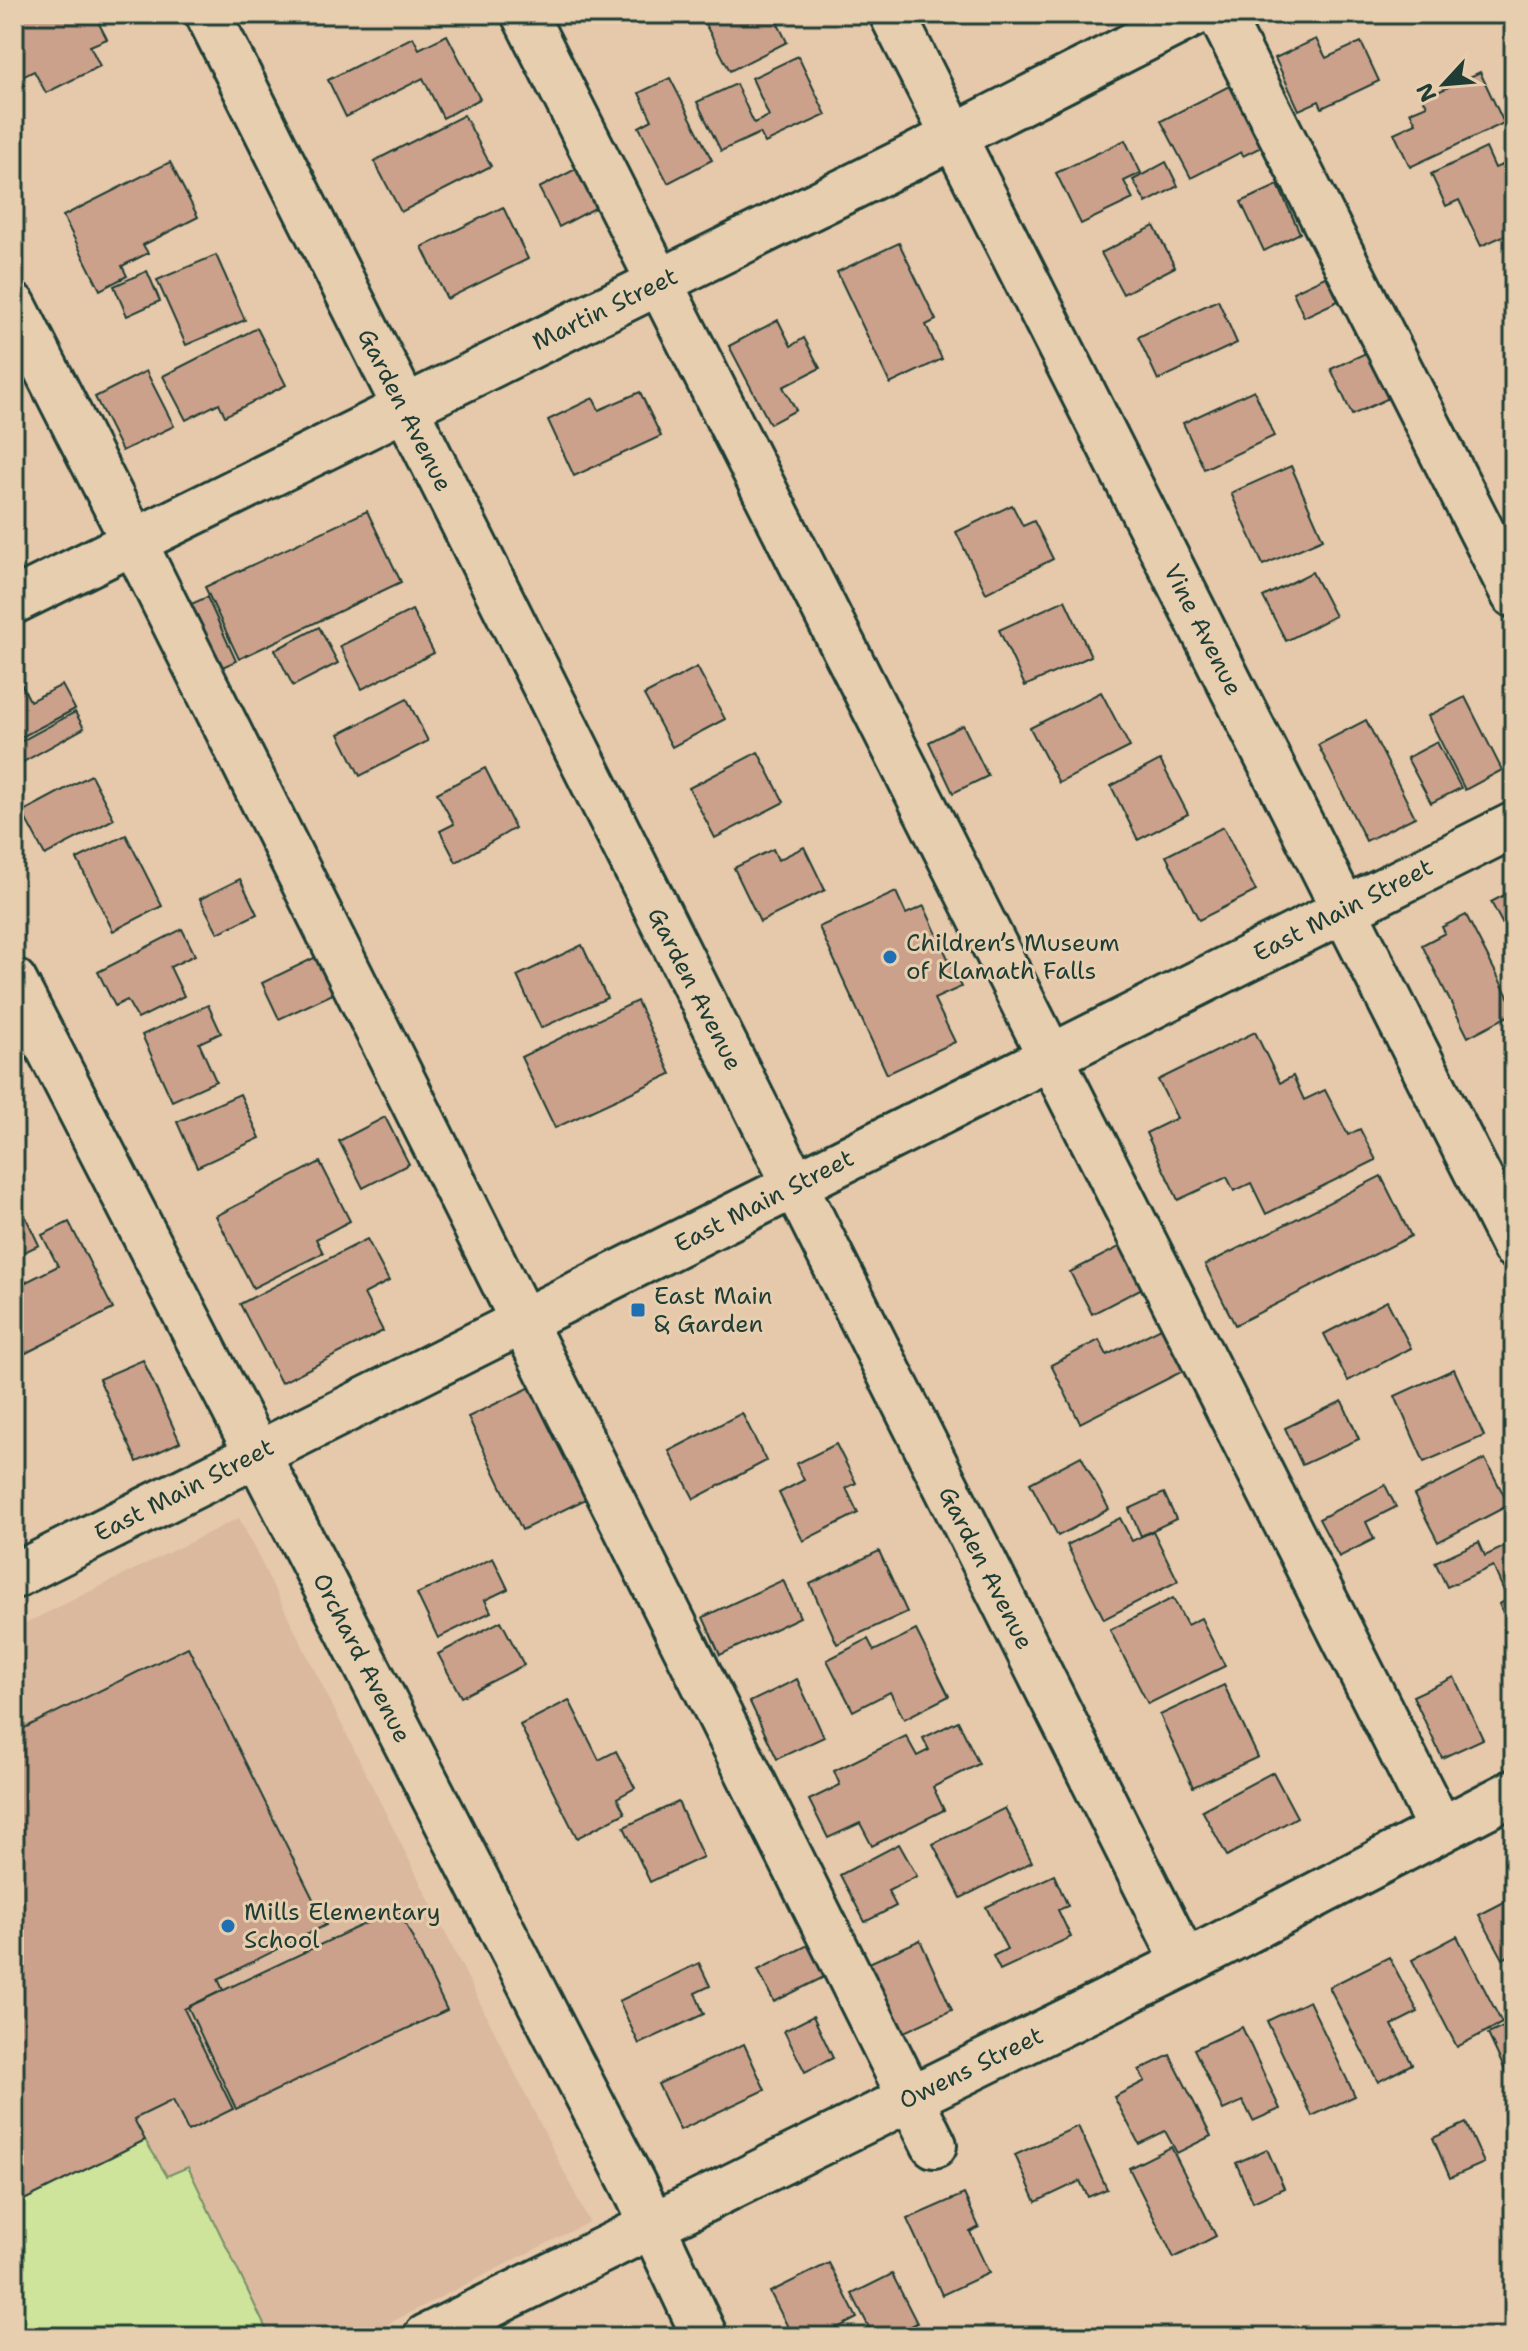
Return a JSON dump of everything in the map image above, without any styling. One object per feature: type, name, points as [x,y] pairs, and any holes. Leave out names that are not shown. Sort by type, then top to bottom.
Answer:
[{"type":"street","name":"Garden Avenue","points":[[208,14],[1185,1963]]},
{"type":"street","points":[[524,14],[1441,1830]]},
{"type":"street","name":"Vine Avenue","points":[[892,14],[1514,1246]]},
{"type":"street","name":"Martin Street","points":[[14,601],[1194,14]]},
{"type":"street","points":[[1220,14],[1514,595]]},
{"type":"street","points":[[14,306],[934,2145]]},
{"type":"street","name":"East Main Street","points":[[14,1576],[1514,825]]},
{"type":"street","name":"Orchard Avenue","points":[[14,981],[653,2224],[705,2337]]},
{"type":"street","name":"Owens Street","points":[[426,2337],[1185,1963],[1514,1792]]},
{"type":"shaded area","name":"Mills Elementary School","points":[[239,1518],[589,2222],[362,2337],[14,2337],[14,1629]]},
{"type":"green space","points":[[145,2140],[167,2176],[188,2167],[270,2337],[14,2337],[14,2205]]},
{"type":"building","points":[[33,14],[94,14],[107,39],[90,46],[100,66],[46,93],[34,71],[14,81],[14,24]]},
{"type":"building","points":[[700,14],[773,14],[787,42],[730,71]]},
{"type":"building","points":[[447,35],[480,99],[443,118],[423,78],[346,117],[328,80],[413,37],[419,49]]},
{"type":"building","points":[[1316,39],[1326,58],[1361,42],[1379,81],[1322,108],[1319,101],[1299,110],[1275,58]]},
{"type":"building","points":[[798,56],[826,115],[765,143],[760,133],[721,151],[697,102],[736,84],[754,123],[769,116],[752,78]]},
{"type":"building","points":[[1480,72],[1504,123],[1410,167],[1394,133],[1416,123],[1410,112],[1427,105],[1423,99]]},
{"type":"building","points":[[670,78],[712,160],[668,183],[639,127],[652,120],[639,93]]},
{"type":"building","points":[[1235,83],[1267,144],[1243,156],[1241,152],[1191,178],[1161,121]]},
{"type":"building","points":[[464,115],[491,166],[401,212],[374,161]]},
{"type":"building","points":[[1125,140],[1141,173],[1124,181],[1133,199],[1081,224],[1056,173]]},
{"type":"building","points":[[1486,148],[1495,168],[1514,160],[1514,231],[1481,246],[1459,200],[1446,206],[1431,174]]},
{"type":"building","points":[[597,158],[618,196],[559,227],[539,188]]},
{"type":"building","points":[[170,162],[198,217],[143,245],[148,253],[122,266],[127,276],[100,290],[63,216]]},
{"type":"building","points":[[1166,162],[1178,186],[1146,203],[1133,180]]},
{"type":"building","points":[[1278,185],[1300,233],[1264,251],[1241,202]]},
{"type":"building","points":[[503,207],[528,259],[447,299],[422,247]]},
{"type":"building","points":[[1154,226],[1175,267],[1123,294],[1101,253]]},
{"type":"building","points":[[899,243],[936,320],[926,325],[942,359],[890,384],[837,272]]},
{"type":"building","points":[[216,255],[245,320],[186,345],[157,280]]},
{"type":"building","points":[[147,271],[160,301],[127,316],[114,286]]},
{"type":"building","points":[[1327,276],[1338,301],[1304,317],[1293,292]]},
{"type":"building","points":[[1218,300],[1237,343],[1158,380],[1138,337]]},
{"type":"building","points":[[778,320],[791,346],[804,338],[820,368],[783,387],[796,410],[770,424],[729,346]]},
{"type":"building","points":[[257,328],[286,385],[225,416],[219,403],[186,420],[163,376]]},
{"type":"building","points":[[1368,352],[1389,398],[1352,415],[1331,369]]},
{"type":"building","points":[[146,371],[174,426],[122,451],[95,397]]},
{"type":"building","points":[[1254,390],[1274,436],[1204,469],[1183,423]]},
{"type":"building","points":[[640,392],[661,436],[574,476],[548,420],[593,398],[599,410]]},
{"type":"building","points":[[1291,466],[1323,539],[1263,565],[1231,493]]},
{"type":"building","points":[[1012,505],[1023,526],[1034,521],[1053,559],[986,593],[956,532]]},
{"type":"building","points":[[367,511],[401,582],[239,659],[205,587]]},
{"type":"building","points":[[1312,572],[1335,616],[1286,641],[1263,597]]},
{"type":"building","points":[[207,597],[236,661],[218,669],[189,605]]},
{"type":"building","points":[[1065,600],[1091,656],[1025,686],[999,630]]},
{"type":"building","points":[[412,610],[434,653],[362,689],[340,646]]},
{"type":"building","points":[[319,627],[338,663],[293,686],[275,650]]},
{"type":"building","points":[[697,667],[725,719],[672,747],[644,695]]},
{"type":"building","points":[[22,685],[30,701],[62,685],[75,709],[14,741],[14,689]]},
{"type":"building","points":[[1101,692],[1130,747],[1059,783],[1030,728]]},
{"type":"building","points":[[1465,697],[1502,770],[1465,790],[1428,716]]},
{"type":"building","points":[[407,699],[428,741],[360,776],[339,734]]},
{"type":"building","points":[[75,712],[84,728],[14,767],[14,745]]},
{"type":"building","points":[[1366,720],[1415,817],[1366,841],[1318,745]]},
{"type":"building","points":[[963,725],[988,776],[953,793],[929,742]]},
{"type":"building","points":[[1437,742],[1461,788],[1431,803],[1407,758]]},
{"type":"building","points":[[758,752],[784,802],[715,838],[689,788]]},
{"type":"building","points":[[1160,760],[1188,814],[1138,840],[1111,786]]},
{"type":"building","points":[[485,768],[515,828],[456,862],[440,831],[454,824],[437,793]]},
{"type":"building","points":[[91,775],[114,819],[45,855],[22,812]]},
{"type":"building","points":[[1223,827],[1256,891],[1199,920],[1166,856]]},
{"type":"building","points":[[126,835],[162,906],[113,931],[77,859]]},
{"type":"building","points":[[804,847],[825,890],[760,922],[734,868],[773,849],[778,860]]},
{"type":"building","points":[[240,879],[257,914],[218,933],[200,899]]},
{"type":"building","points":[[1514,890],[1514,946],[1491,902]]},
{"type":"building","name":"Children’s Museum of Klamath Falls","points":[[896,892],[906,914],[924,906],[961,987],[934,999],[955,1042],[887,1074],[819,927]]},
{"type":"building","points":[[1466,915],[1514,1008],[1514,1013],[1468,1037],[1422,945],[1445,933],[1442,927]]},
{"type":"building","points":[[182,929],[195,955],[170,967],[184,996],[138,1019],[127,1000],[115,1006],[98,972]]},
{"type":"building","points":[[582,945],[607,998],[541,1028],[517,976]]},
{"type":"building","points":[[318,956],[335,993],[279,1019],[262,983]]},
{"type":"building","points":[[637,1001],[671,1074],[555,1128],[521,1057]]},
{"type":"building","points":[[208,1005],[221,1033],[199,1043],[216,1081],[172,1101],[142,1035]]},
{"type":"building","points":[[1255,1032],[1280,1083],[1293,1076],[1304,1100],[1325,1090],[1348,1135],[1360,1129],[1376,1160],[1266,1214],[1251,1183],[1234,1191],[1227,1177],[1178,1200],[1146,1133],[1177,1118],[1158,1080]]},
{"type":"building","points":[[240,1094],[260,1138],[197,1167],[177,1122]]},
{"type":"building","points":[[385,1117],[409,1164],[363,1188],[339,1141]]},
{"type":"building","points":[[320,1162],[350,1221],[316,1239],[323,1253],[253,1288],[216,1216]]},
{"type":"building","points":[[1381,1176],[1411,1236],[1235,1325],[1205,1265]]},
{"type":"building","points":[[20,1205],[39,1245],[14,1257],[14,1208]]},
{"type":"building","points":[[69,1222],[113,1309],[14,1359],[14,1288],[58,1266],[42,1235]]},
{"type":"building","points":[[367,1239],[389,1281],[364,1294],[383,1331],[281,1383],[240,1304]]},
{"type":"building","points":[[1129,1242],[1150,1284],[1092,1314],[1070,1272]]},
{"type":"building","points":[[1387,1301],[1411,1348],[1348,1381],[1324,1334]]},
{"type":"building","points":[[1163,1327],[1185,1370],[1080,1423],[1051,1365],[1099,1340],[1107,1355]]},
{"type":"building","points":[[143,1360],[180,1442],[137,1462],[99,1379]]},
{"type":"building","points":[[1454,1369],[1484,1436],[1424,1462],[1395,1396]]},
{"type":"building","points":[[535,1385],[588,1498],[522,1530],[468,1417]]},
{"type":"building","points":[[1342,1401],[1359,1439],[1302,1465],[1285,1428]]},
{"type":"building","points":[[742,1413],[766,1461],[694,1499],[669,1451]]},
{"type":"building","points":[[836,1444],[856,1483],[846,1488],[858,1513],[803,1541],[779,1493],[804,1480],[796,1464]]},
{"type":"building","points":[[1081,1456],[1109,1509],[1058,1536],[1030,1483]]},
{"type":"building","points":[[1485,1459],[1509,1505],[1438,1542],[1414,1495]]},
{"type":"building","points":[[1385,1485],[1396,1507],[1366,1522],[1374,1539],[1339,1557],[1319,1519]]},
{"type":"building","points":[[1164,1493],[1176,1519],[1141,1536],[1129,1509]]},
{"type":"building","points":[[1120,1518],[1132,1541],[1153,1531],[1178,1581],[1104,1619],[1067,1545]]},
{"type":"building","points":[[1479,1542],[1485,1556],[1514,1542],[1514,1627],[1510,1628],[1499,1604],[1508,1600],[1493,1566],[1447,1587],[1435,1562]]},
{"type":"building","points":[[879,1551],[907,1612],[837,1644],[810,1584]]},
{"type":"building","points":[[493,1558],[508,1589],[485,1600],[491,1612],[438,1638],[417,1594]]},
{"type":"building","points":[[783,1580],[800,1617],[720,1655],[703,1617]]},
{"type":"building","points":[[1173,1598],[1187,1625],[1201,1618],[1225,1666],[1148,1704],[1110,1630]]},
{"type":"building","points":[[501,1621],[524,1665],[461,1697],[438,1654]]},
{"type":"building","points":[[916,1630],[949,1696],[904,1719],[890,1692],[853,1711],[827,1660],[868,1639],[874,1651]]},
{"type":"building","points":[[188,1647],[326,1925],[218,1979],[223,1990],[184,2009],[233,2109],[188,2131],[173,2100],[134,2119],[145,2140],[14,2205],[14,1733]]},
{"type":"building","points":[[1454,1677],[1483,1739],[1442,1758],[1413,1696]]},
{"type":"building","points":[[797,1679],[824,1737],[777,1759],[750,1702]]},
{"type":"building","points":[[1224,1685],[1258,1757],[1193,1787],[1160,1715]]},
{"type":"building","points":[[569,1700],[599,1760],[616,1751],[635,1788],[617,1798],[625,1813],[577,1838],[520,1725]]},
{"type":"building","points":[[958,1721],[979,1764],[933,1787],[944,1810],[872,1846],[860,1823],[828,1838],[809,1800],[840,1785],[834,1771],[906,1736],[917,1756],[929,1750],[923,1738]]},
{"type":"building","points":[[1273,1772],[1297,1817],[1227,1856],[1202,1810]]},
{"type":"building","points":[[678,1802],[703,1857],[650,1882],[624,1827]]},
{"type":"building","points":[[1005,1808],[1032,1862],[961,1898],[933,1844]]},
{"type":"building","points":[[899,1844],[917,1876],[888,1891],[896,1906],[865,1922],[840,1875]]},
{"type":"building","points":[[1054,1875],[1068,1906],[1058,1910],[1071,1937],[1000,1970],[993,1956],[1007,1949],[986,1907]]},
{"type":"building","points":[[1514,1897],[1514,1953],[1503,1959],[1479,1915]]},
{"type":"building","points":[[398,1908],[447,2010],[236,2109],[188,2007]]},
{"type":"building","points":[[1457,1936],[1502,2023],[1457,2047],[1412,1960]]},
{"type":"building","points":[[920,1940],[952,2010],[902,2033],[869,1963]]},
{"type":"building","points":[[814,1942],[830,1974],[774,2002],[758,1970]]},
{"type":"building","points":[[1389,1957],[1418,2012],[1392,2025],[1412,2064],[1378,2082],[1329,1987]]},
{"type":"building","points":[[699,1963],[710,1986],[695,1993],[704,2014],[639,2044],[619,2001]]},
{"type":"building","points":[[1309,2001],[1355,2096],[1312,2116],[1267,2021]]},
{"type":"building","points":[[813,2016],[833,2058],[805,2072],[784,2031]]},
{"type":"building","points":[[1514,2022],[1514,2081],[1511,2083],[1488,2034]]},
{"type":"building","points":[[1242,2027],[1280,2109],[1253,2121],[1243,2101],[1223,2110],[1194,2049]]},
{"type":"building","points":[[744,2044],[765,2090],[680,2130],[658,2084]]},
{"type":"building","points":[[1170,2055],[1211,2136],[1177,2153],[1165,2131],[1139,2144],[1114,2097],[1145,2081],[1139,2070]]},
{"type":"building","points":[[1466,2123],[1484,2163],[1450,2178],[1433,2138]]},
{"type":"building","points":[[1078,2126],[1107,2189],[1088,2197],[1080,2181],[1036,2202],[1015,2155]]},
{"type":"building","points":[[1171,2147],[1216,2236],[1174,2258],[1129,2168]]},
{"type":"building","points":[[1267,2149],[1284,2188],[1253,2202],[1236,2163]]},
{"type":"building","points":[[964,2194],[979,2227],[970,2232],[989,2273],[942,2295],[907,2219]]},
{"type":"building","points":[[829,2263],[857,2318],[820,2337],[793,2337],[770,2292]]},
{"type":"building","points":[[892,2274],[917,2323],[890,2337],[874,2337],[852,2294]]},
{"type":"place","name":"Children’s Museum of Klamath Falls","points":[[890,957]]},
{"type":"place","name":"East Main & Garden","points":[[638,1310]]},
{"type":"place","name":"Mills Elementary School","points":[[228,1926]]}]
